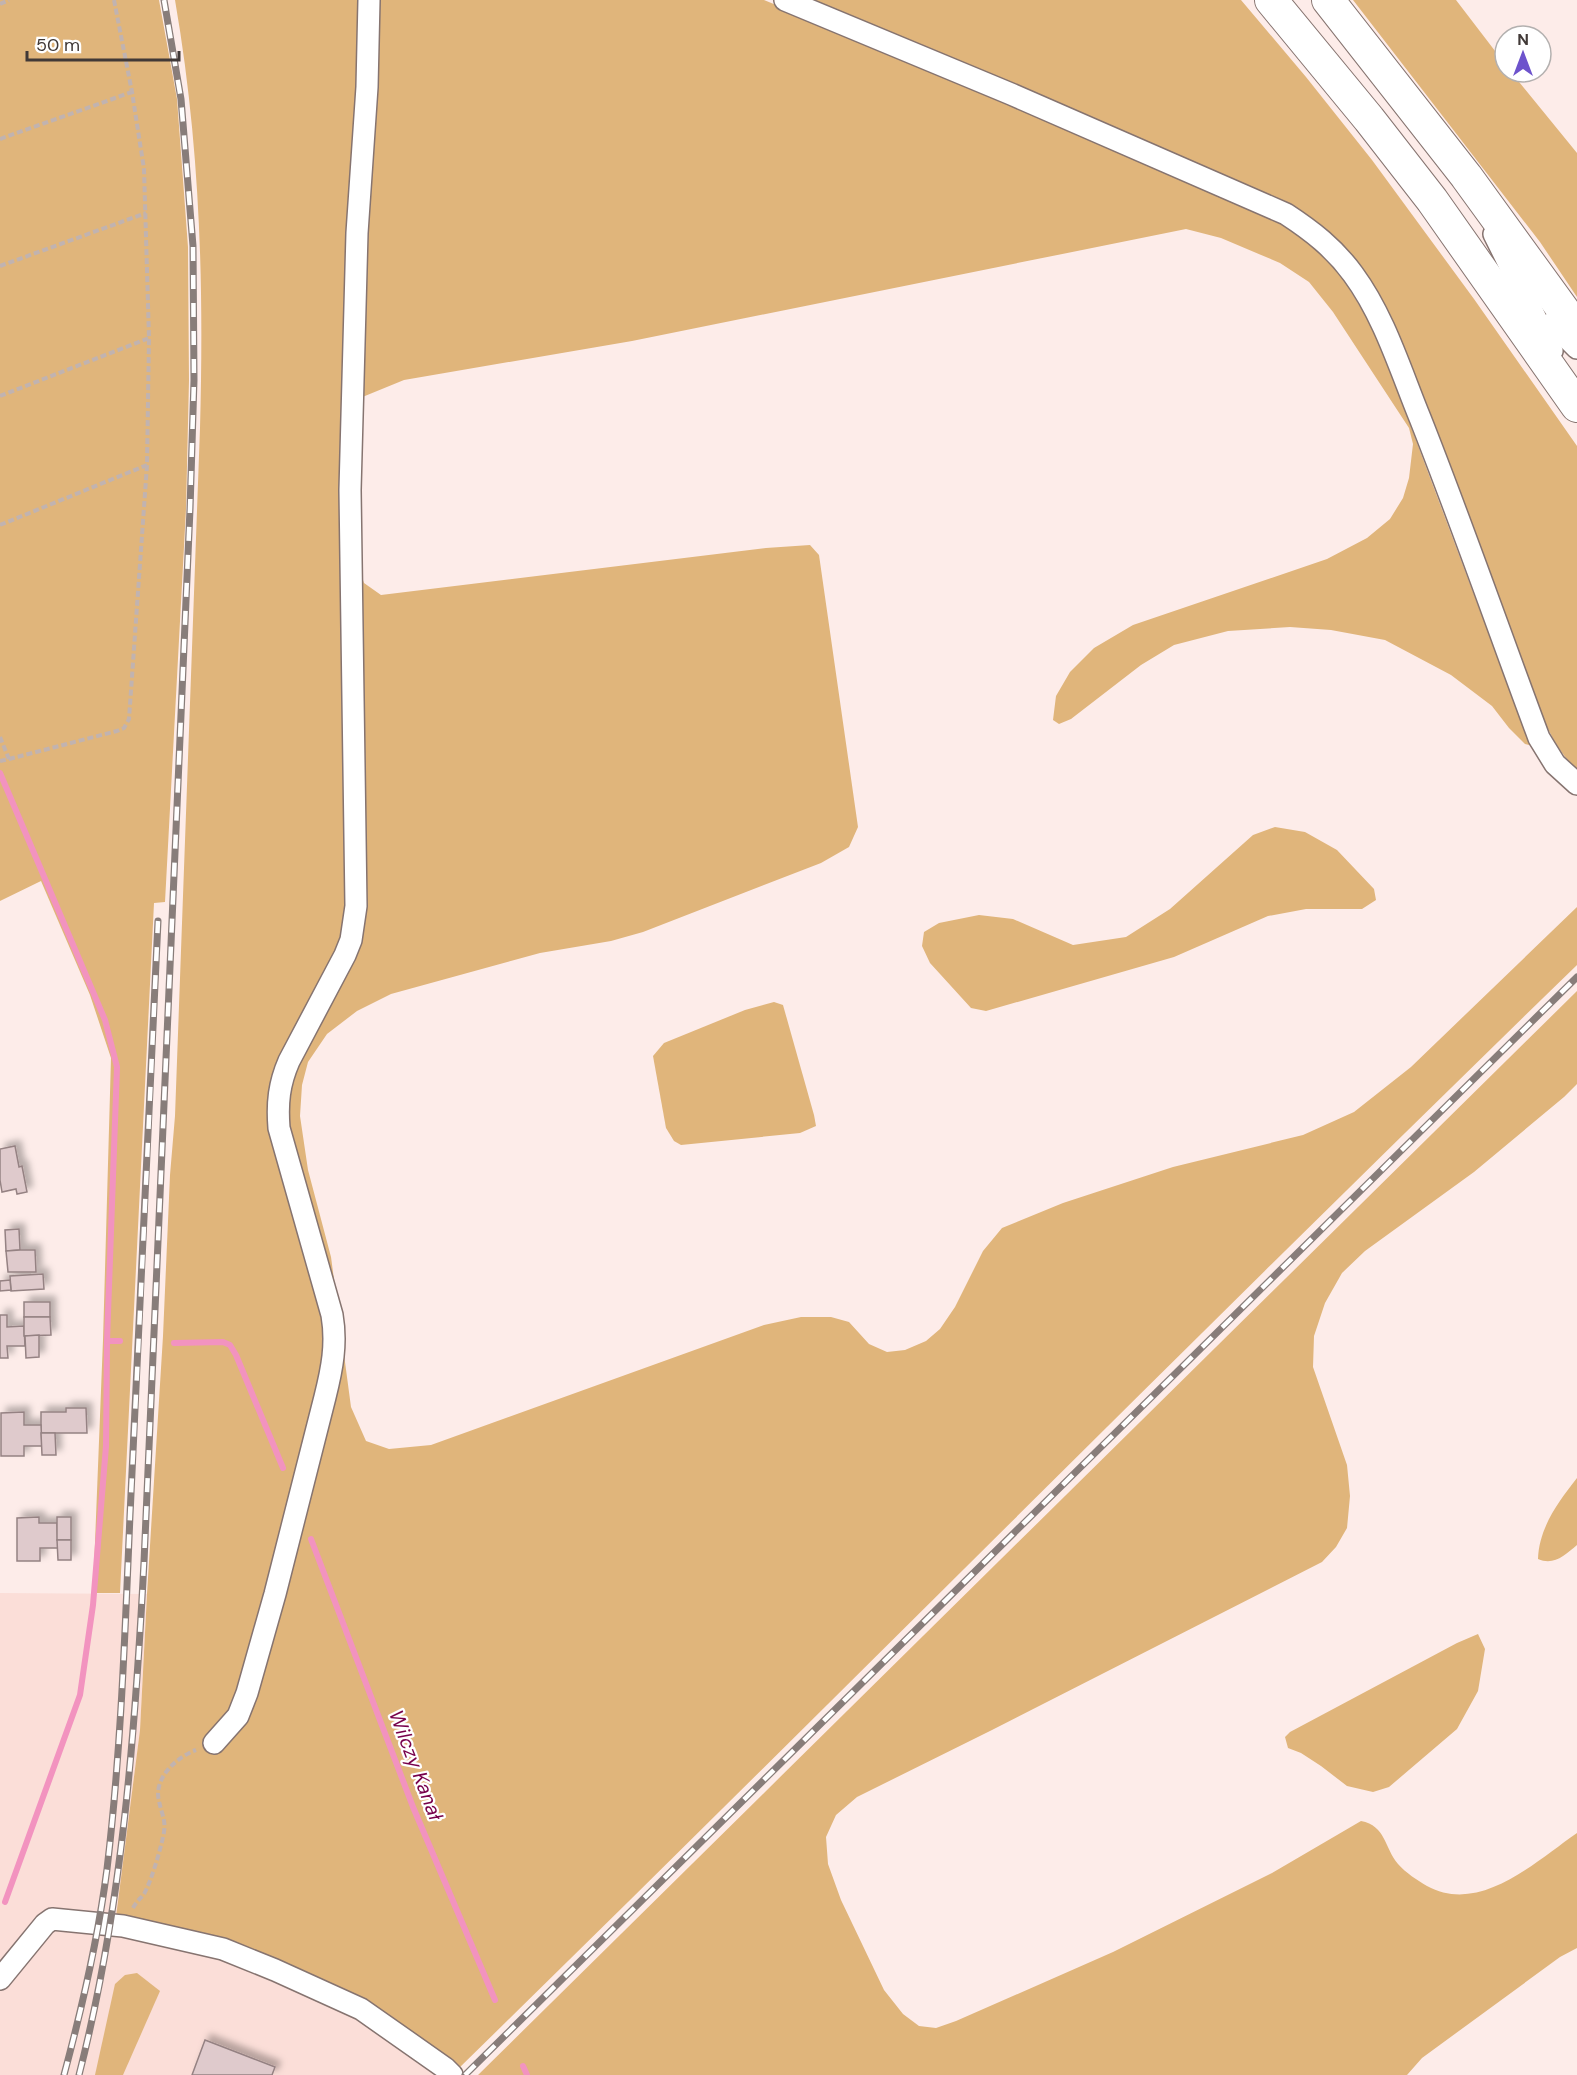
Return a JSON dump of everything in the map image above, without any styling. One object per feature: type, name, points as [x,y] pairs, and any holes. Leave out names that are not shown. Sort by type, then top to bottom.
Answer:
[{"type":"highway","points":[[1271,0],[1432,200],[1577,404]]},
{"type":"highway","points":[[1328,0],[1466,176],[1577,329]]},
{"type":"lane","points":[[214,1743],[238,1716],[247,1693],[275,1594],[325,1397],[335,1346],[332,1315],[279,1128],[277,1108],[282,1077],[289,1060],[351,940],[356,906],[350,490],[357,233],[367,87],[369,0]]},
{"type":"lane","points":[[785,0],[1021,98],[1275,209],[1314,232],[1332,247],[1354,276],[1380,320],[1440,469],[1539,738],[1555,764],[1577,784]]},
{"type":"lane","points":[[1466,176],[1577,404]]},
{"type":"lane","points":[[1432,200],[1577,348]]},
{"type":"lane","points":[[0,1979],[45,1924],[52,1919],[123,1926],[223,1949],[327,1992],[373,2017],[452,2075]]},
{"type":"path","points":[[0,4],[9,0]]},
{"type":"path","points":[[1,760],[117,731],[124,728],[129,719],[147,465],[149,338],[144,169],[114,0]]},
{"type":"path","points":[[0,139],[132,92]]},
{"type":"path","points":[[0,266],[146,213]]},
{"type":"path","points":[[0,396],[149,338]]},
{"type":"path","points":[[0,525],[147,465]]},
{"type":"path","points":[[0,738],[9,759]]},
{"type":"path","points":[[123,1926],[136,1901],[147,1887],[164,1836],[166,1820],[158,1792],[163,1779],[174,1762],[187,1753],[214,1743]]},
{"type":"shaded area","points":[[0,0],[159,0],[177,99],[188,247],[189,380],[186,509],[165,902],[154,903],[120,1593],[93,1593],[111,1058],[90,995],[41,881],[0,901]]},
{"type":"shaded area","points":[[175,0],[764,0],[1265,213],[1323,253],[1341,275],[1375,331],[1533,746],[1525,744],[1492,706],[1451,675],[1385,640],[1331,630],[1290,627],[1228,631],[1174,645],[1141,665],[1071,719],[1059,724],[1053,720],[1056,696],[1070,672],[1094,648],[1133,625],[1327,559],[1367,538],[1390,519],[1403,498],[1409,478],[1413,444],[1409,428],[1333,312],[1309,282],[1280,263],[1221,238],[1186,229],[632,341],[404,380],[360,398],[357,563],[364,583],[381,595],[766,548],[810,545],[819,555],[858,827],[849,847],[821,863],[643,932],[611,941],[540,953],[391,994],[357,1011],[327,1034],[308,1062],[302,1085],[300,1116],[308,1170],[331,1257],[351,1407],[366,1441],[389,1449],[431,1445],[764,1325],[801,1317],[831,1317],[849,1322],[869,1344],[887,1352],[905,1350],[926,1341],[940,1329],[955,1307],[983,1251],[1002,1228],[1063,1203],[1173,1167],[1303,1135],[1354,1112],[1411,1067],[1577,907],[1577,965],[457,2070],[409,2031],[116,1917],[140,1730],[163,1336],[175,1116],[200,428],[200,266],[195,160]]},
{"type":"shaded area","points":[[809,0],[1241,0],[1372,160],[1474,299],[1577,446],[1577,769],[1561,752],[1544,721],[1369,281],[1344,247],[1314,222],[1289,206]]},
{"type":"shaded area","points":[[1353,0],[1456,0],[1493,48],[1493,84],[1521,84],[1577,153],[1577,297],[1540,242]]},
{"type":"shaded area","points":[[1275,827],[1305,832],[1337,850],[1374,889],[1376,900],[1362,909],[1306,909],[1268,916],[1174,957],[986,1011],[971,1008],[930,963],[922,946],[924,932],[939,923],[979,915],[1013,919],[1073,945],[1126,937],[1170,909],[1253,835]]},
{"type":"shaded area","points":[[1577,991],[1577,1084],[1474,1172],[1365,1251],[1342,1273],[1325,1303],[1314,1336],[1313,1367],[1347,1465],[1350,1496],[1347,1528],[1336,1547],[1322,1562],[857,1797],[836,1815],[826,1837],[828,1864],[841,1900],[884,1990],[903,2014],[919,2026],[936,2028],[956,2021],[1113,1952],[1272,1873],[1361,1821],[1375,1827],[1380,1832],[1393,1857],[1404,1870],[1427,1886],[1447,1893],[1467,1894],[1487,1890],[1525,1870],[1577,1833],[1577,1948],[1560,1957],[1422,2058],[1407,2075],[478,2075]]},
{"type":"shaded area","points":[[774,1002],[783,1005],[816,1126],[800,1133],[681,1145],[674,1141],[666,1128],[653,1056],[664,1043],[745,1010]]},
{"type":"shaded area","points":[[1577,1478],[1577,1545],[1564,1556],[1554,1560],[1538,1559],[1546,1526]]},
{"type":"shaded area","points":[[0,1593],[147,1594],[140,1730],[117,1917],[220,1940],[463,2075],[0,2075]]},
{"type":"shaded area","points":[[1478,1634],[1485,1649],[1478,1691],[1457,1729],[1389,1787],[1373,1792],[1347,1786],[1301,1753],[1288,1748],[1285,1737],[1290,1732]]},
{"type":"shaded area","points":[[137,1973],[160,1991],[123,2075],[95,2075],[115,1984],[125,1975]]},
{"type":"building","points":[[15,1146],[27,1192],[17,1194],[16,1189],[2,1192],[0,1180],[0,1149]]},
{"type":"building","points":[[19,1229],[20,1250],[6,1251],[5,1230]]},
{"type":"building","points":[[35,1250],[36,1272],[8,1272],[6,1251]]},
{"type":"building","points":[[43,1274],[44,1289],[11,1291],[10,1276]]},
{"type":"building","points":[[10,1280],[11,1290],[0,1291],[0,1281]]},
{"type":"building","points":[[24,1302],[50,1302],[50,1317],[24,1317]]},
{"type":"building","points":[[0,1315],[7,1315],[7,1327],[24,1326],[25,1346],[7,1346],[8,1358],[0,1358]]},
{"type":"building","points":[[24,1317],[50,1317],[51,1335],[24,1336]]},
{"type":"building","points":[[39,1335],[39,1357],[26,1358],[25,1336]]},
{"type":"building","points":[[66,1408],[86,1408],[87,1433],[41,1433],[41,1412],[66,1412]]},
{"type":"building","points":[[24,1412],[24,1425],[41,1425],[42,1446],[24,1446],[24,1456],[1,1456],[1,1413]]},
{"type":"building","points":[[41,1433],[55,1433],[56,1455],[42,1455]]},
{"type":"building","points":[[39,1517],[39,1523],[57,1523],[58,1548],[40,1548],[40,1561],[17,1561],[17,1518]]},
{"type":"building","points":[[57,1517],[71,1517],[71,1540],[57,1540]]},
{"type":"building","points":[[57,1540],[71,1540],[71,1560],[58,1560]]},
{"type":"building","points":[[205,2040],[275,2067],[272,2075],[192,2075]]},
{"type":"waterway","points":[[0,773],[105,1020],[117,1067],[107,1341],[106,1446],[93,1605],[80,1695],[5,1902]]},
{"type":"waterway","points":[[107,1341],[120,1341]]},
{"type":"waterway","points":[[174,1343],[223,1342],[230,1345],[283,1468]]},
{"type":"waterway","name":"Wilczy Kanał","points":[[311,1539],[413,1807],[495,2000]]},
{"type":"waterway","name":"Wilczy Kanał","points":[[523,2066],[527,2075]]},
{"type":"railway","points":[[79,2075],[94,2012],[116,1884],[136,1692],[144,1562],[190,509],[194,380],[193,246],[181,99],[164,0]]},
{"type":"railway","points":[[64,2075],[99,1921],[116,1781],[158,921]]},
{"type":"railway","points":[[465,2075],[1577,977]]}]
